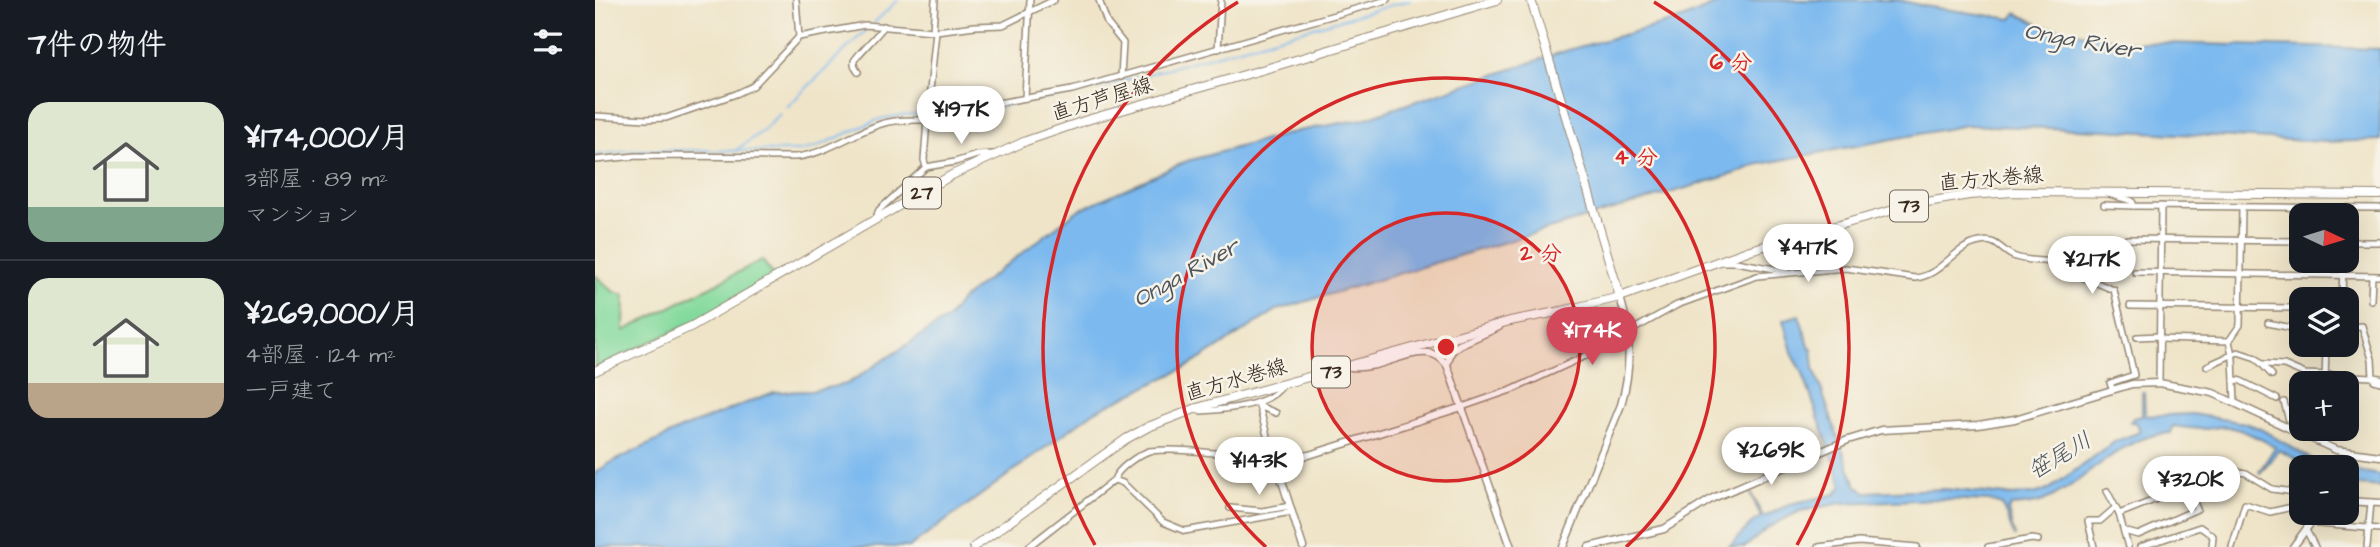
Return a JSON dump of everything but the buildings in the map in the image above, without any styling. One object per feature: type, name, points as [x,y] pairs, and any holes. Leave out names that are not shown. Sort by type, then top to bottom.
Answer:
[{"type":"main road","name":"直方芦屋線","points":[[595,371],[692,326],[952,175],[997,154],[1087,120],[1286,64],[1497,0]]},
{"type":"main road","points":[[1531,0],[1619,294]]},
{"type":"main road","name":"直方水巻線","points":[[974,547],[1126,439],[1148,427],[1197,408],[1510,321],[1562,312],[1750,250],[1915,204],[1991,194],[2106,192],[2380,195]]},
{"type":"street","points":[[796,0],[799,37]]},
{"type":"street","points":[[926,167],[924,160],[935,0]]},
{"type":"street","points":[[1025,99],[1030,0]]},
{"type":"street","points":[[595,116],[666,118],[736,94],[753,86],[799,37],[865,25],[934,31],[1003,25],[1054,0]]},
{"type":"street","points":[[1099,0],[1107,23],[1123,43],[1121,76]]},
{"type":"street","points":[[1218,49],[1221,0]]},
{"type":"street","points":[[928,110],[975,107],[1072,90],[1387,0]]},
{"type":"street","points":[[858,72],[854,65],[855,58],[879,35],[884,26]]},
{"type":"street","points":[[595,160],[644,156],[796,157],[818,152],[878,125],[906,120],[927,120]]},
{"type":"street","points":[[875,220],[879,210],[926,167],[977,155],[997,154]]},
{"type":"street","points":[[2106,192],[2132,201],[2134,206]]},
{"type":"street","points":[[2104,205],[2289,210]]},
{"type":"street","points":[[2159,383],[2161,206]]},
{"type":"street","points":[[2235,402],[2229,341],[2240,325],[2242,208]]},
{"type":"street","points":[[2359,210],[2380,208]]},
{"type":"street","points":[[2127,239],[2289,241]]},
{"type":"street","points":[[1636,328],[1677,305],[1757,276],[1846,268],[1924,277],[1939,269],[1955,253],[1983,241],[2000,245],[2020,259],[2067,263],[2072,265],[2080,276],[2114,290],[2134,375],[2110,383],[2112,388]]},
{"type":"street","points":[[2359,242],[2380,242]]},
{"type":"street","points":[[1719,262],[1736,262],[1789,272]]},
{"type":"street","points":[[2135,272],[2380,276]]},
{"type":"street","points":[[2342,273],[2342,287]]},
{"type":"street","points":[[2371,300],[2372,276]]},
{"type":"street","points":[[1563,547],[1627,385],[1629,342],[1626,316],[1619,294]]},
{"type":"street","points":[[2130,306],[2289,308]]},
{"type":"street","points":[[1447,365],[1451,352],[1459,345],[1510,321]]},
{"type":"street","points":[[2268,323],[2289,327]]},
{"type":"street","points":[[2359,326],[2362,326],[2378,379],[2359,377]]},
{"type":"street","points":[[2137,337],[2229,341]]},
{"type":"street","points":[[1028,547],[1115,480],[1117,473],[1149,451],[1211,452],[1275,459],[1308,455],[1514,389],[1620,338]]},
{"type":"street","points":[[1348,367],[1362,368],[1428,353],[1439,356],[1447,365],[1511,547]]},
{"type":"street","points":[[2207,366],[2232,353],[2246,353],[2264,364],[2272,375]]},
{"type":"street","points":[[2264,364],[2284,365],[2298,371]]},
{"type":"street","points":[[2234,381],[2239,380],[2277,399]]},
{"type":"street","points":[[1589,547],[1664,528],[1713,498],[1819,452],[1881,430],[1978,425],[2015,419],[2132,384],[2159,383],[2188,387],[2235,402],[2336,450],[2380,456]]},
{"type":"street","points":[[1197,408],[1201,411],[1223,410],[1259,404],[1280,390],[1283,384]]},
{"type":"street","points":[[2284,402],[2290,424],[2288,428]]},
{"type":"street","points":[[1259,404],[1276,413]]},
{"type":"street","points":[[1259,404],[1272,454],[1303,547]]},
{"type":"street","points":[[2232,471],[2246,473],[2273,489],[2289,491]]},
{"type":"street","points":[[1115,480],[1123,483],[1163,522],[1185,531],[1192,532],[1212,525],[1291,509]]},
{"type":"street","points":[[2094,547],[2088,521],[2100,521],[2117,511],[2187,487],[2197,509],[2138,535],[2123,531]]},
{"type":"street","points":[[2107,491],[2117,511],[2128,547]]},
{"type":"street","points":[[2359,502],[2380,503]]},
{"type":"street","points":[[2367,547],[2371,502]]},
{"type":"street","points":[[2232,547],[2245,504],[2270,512],[2289,508]]},
{"type":"street","points":[[1230,508],[1291,509]]},
{"type":"street","points":[[2293,547],[2309,525]]},
{"type":"street","points":[[2331,525],[2380,529]]},
{"type":"street","points":[[2140,547],[2200,527],[2213,536],[2212,547]]},
{"type":"street","points":[[2306,530],[2315,547]]},
{"type":"street","points":[[1622,539],[1625,547]]},
{"type":"street","points":[[1988,547],[2038,540]]},
{"type":"street","points":[[1818,547],[1859,542],[1917,547]]},
{"type":"green space","points":[[762,260],[774,276],[694,322],[595,368],[595,275],[614,292],[625,295],[624,331]]},
{"type":"water","name":"Onga River","points":[[1726,0],[1899,0],[2012,19],[2016,13],[2043,26],[2131,42],[2380,49],[2380,140],[2327,142],[1967,125],[1755,165],[1740,172],[1277,310],[1189,366],[1095,411],[910,547],[595,547],[595,473],[681,429],[774,392],[811,391],[847,384],[948,318],[962,299],[1078,210],[1187,161],[1298,131],[1363,119],[1568,50],[1682,19]]},
{"type":"water","points":[[1799,315],[1812,348],[1814,368],[1838,438],[1856,485],[1865,492],[1944,489],[2007,495],[2034,494],[2049,489],[2116,441],[2140,432],[2137,423],[2130,422],[2133,418],[2142,416],[2142,392],[2145,416],[2192,414],[2245,423],[2259,428],[2305,455],[2289,455],[2279,450],[2260,473],[2275,447],[2229,427],[2204,429],[2175,426],[2172,427],[2171,433],[2153,435],[2120,450],[2059,493],[2043,501],[2011,506],[2008,511],[2015,537],[2002,505],[1989,501],[1942,499],[1842,503],[1800,511],[1769,527],[1745,547],[1729,547],[1761,517],[1750,492],[1763,516],[1766,516],[1790,504],[1836,494],[1842,485],[1802,371],[1793,355],[1783,320]]},
{"type":"water","points":[[2359,471],[2380,475],[2380,487],[2359,485]]},
{"type":"waterway","points":[[874,23],[898,0]]},
{"type":"waterway","points":[[595,155],[638,150],[800,151],[816,147],[880,119],[902,115],[961,113],[1084,92],[1410,0]]},
{"type":"waterway","points":[[786,108],[868,28]]},
{"type":"waterway","points":[[735,151],[764,130],[780,114]]},
{"type":"water label","name":"笹尾川","points":[[2060,456]]}]
